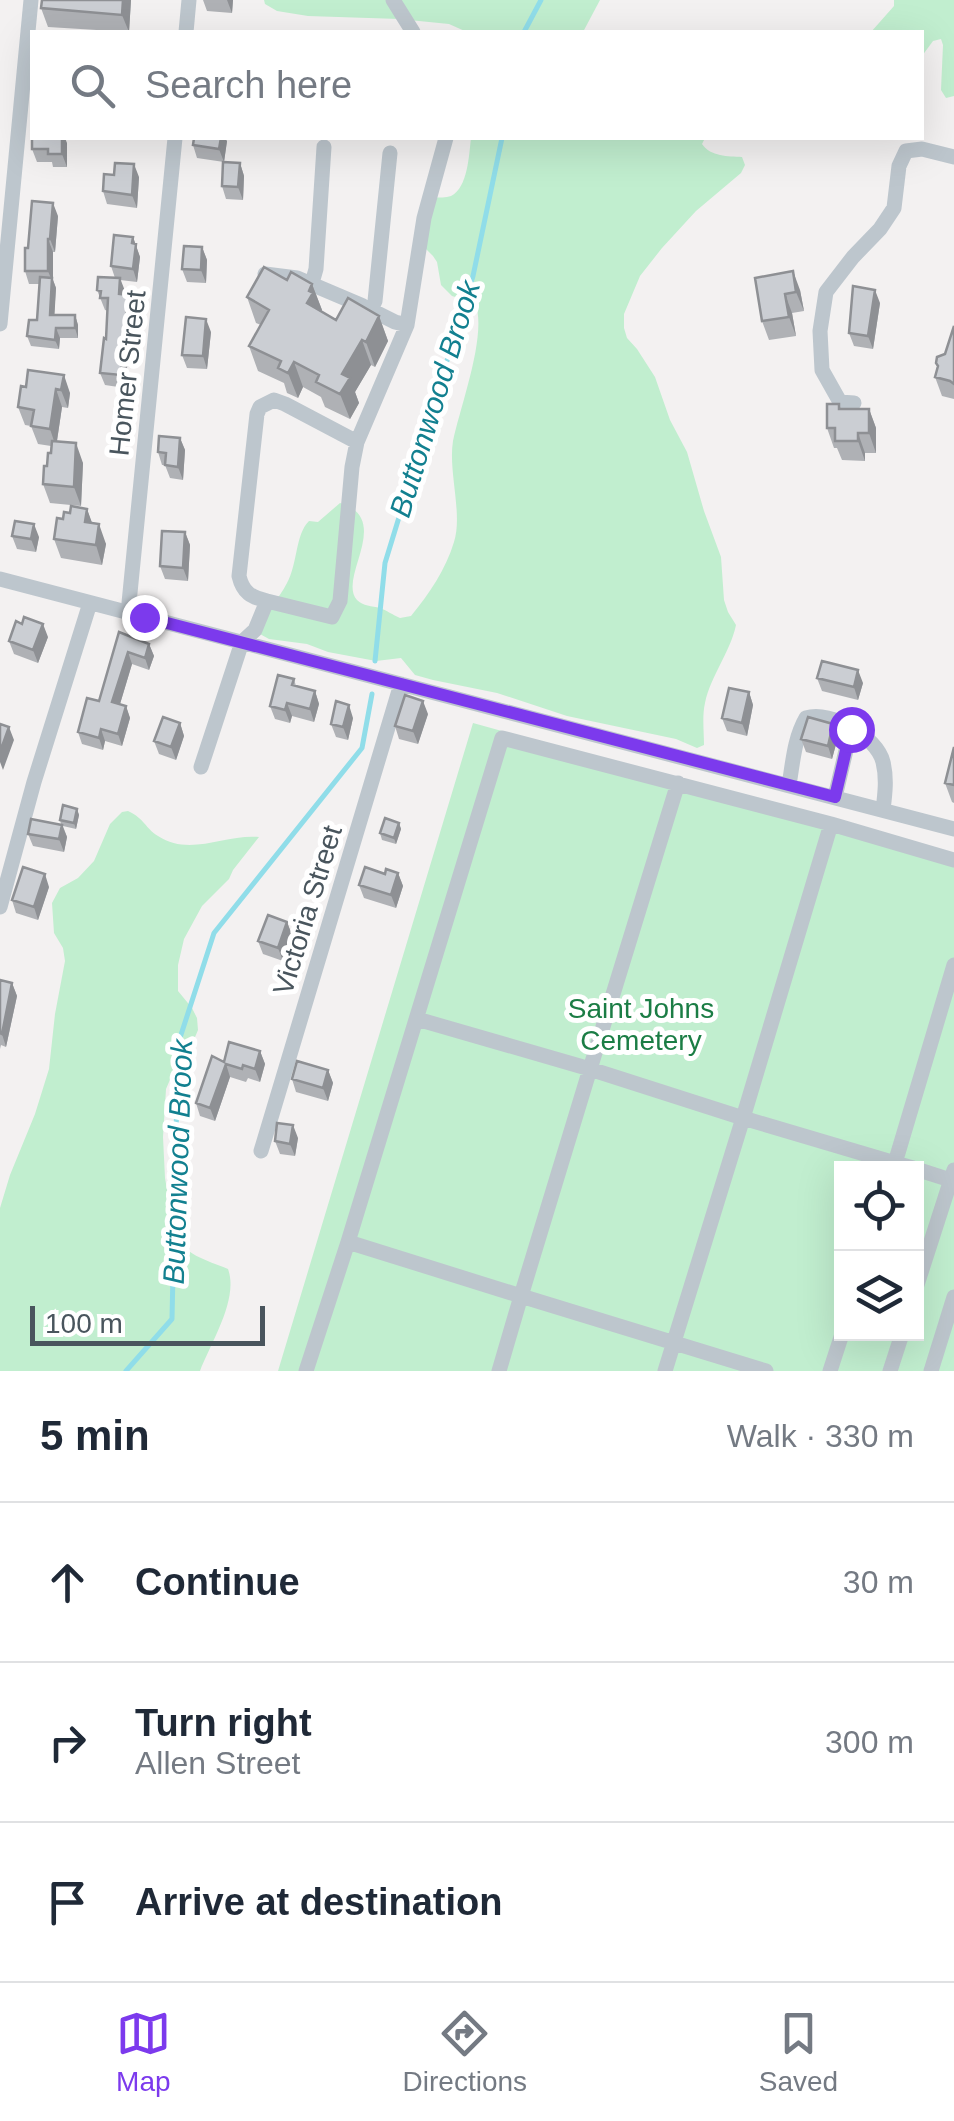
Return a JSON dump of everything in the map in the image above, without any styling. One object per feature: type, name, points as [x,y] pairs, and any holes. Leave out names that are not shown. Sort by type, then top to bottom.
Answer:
[{"type":"street","points":[[0,324],[32,0]]},
{"type":"street","points":[[186,30],[189,0]]},
{"type":"street","points":[[393,0],[412,30]]},
{"type":"street","name":"Homer Street","points":[[128,613],[176,140]]},
{"type":"street","points":[[357,442],[274,400],[260,407],[239,576],[251,596],[332,617],[340,601],[357,442],[408,326],[416,256],[445,140]]},
{"type":"street","points":[[312,283],[324,147]]},
{"type":"street","points":[[854,403],[840,402],[822,370],[820,331],[826,292],[894,208],[899,166],[906,151],[922,149],[954,157]]},
{"type":"street","points":[[371,310],[390,153]]},
{"type":"street","points":[[264,274],[312,283],[408,326]]},
{"type":"street","points":[[0,579],[954,828]]},
{"type":"street","points":[[200,768],[242,642],[255,630],[267,601]]},
{"type":"street","points":[[0,907],[90,602]]},
{"type":"street","name":"Victoria Street","points":[[261,1151],[401,684]]},
{"type":"street","points":[[306,1371],[509,712]]},
{"type":"street","points":[[789,785],[796,741],[806,718],[825,715],[870,741],[882,758],[886,794],[883,810]]},
{"type":"street","points":[[835,797],[851,729]]},
{"type":"street","points":[[502,738],[954,860]]},
{"type":"street","points":[[499,1371],[678,783]]},
{"type":"street","points":[[665,1371],[831,824]]},
{"type":"street","points":[[895,1161],[954,965]]},
{"type":"street","points":[[417,1019],[590,1068],[878,1161]]},
{"type":"street","points":[[924,1171],[953,1177],[924,1264]]},
{"type":"street","points":[[348,1242],[766,1371]]},
{"type":"street","points":[[931,1371],[954,1297]]},
{"type":"street","points":[[830,1371],[840,1341]]},
{"type":"street","points":[[890,1371],[900,1341]]},
{"type":"green space","points":[[264,0],[600,0],[584,30],[462,30],[449,24],[399,19],[308,16],[277,11]]},
{"type":"green space","points":[[894,0],[954,0],[954,96],[946,98],[941,90],[941,39],[933,41],[924,53],[924,30],[873,30],[894,6]]},
{"type":"green space","points":[[471,140],[704,140],[702,144],[710,151],[742,157],[745,165],[741,173],[696,211],[640,276],[624,314],[627,338],[655,377],[670,420],[687,452],[721,557],[724,600],[736,625],[708,693],[704,745],[697,748],[676,739],[567,716],[497,693],[415,675],[401,658],[376,661],[328,652],[307,644],[269,639],[251,629],[287,583],[304,527],[309,521],[318,522],[340,503],[355,511],[363,522],[353,590],[362,604],[400,618],[411,616],[446,562],[456,531],[453,441],[476,351],[478,316],[475,303],[452,296],[441,285],[437,262],[422,245],[433,198],[457,192],[467,170]]},
{"type":"green space","name":"Saint Johns Cemetery","points":[[473,723],[954,855],[954,1371],[278,1371]]},
{"type":"green space","points":[[128,811],[158,836],[182,845],[259,837],[229,879],[202,906],[184,939],[178,991],[192,1008],[198,1030],[166,1089],[165,1178],[174,1231],[189,1251],[228,1269],[230,1294],[200,1371],[0,1371],[0,1208],[49,1069],[65,961],[54,933],[52,903],[60,888],[78,878],[94,861],[110,824]]},
{"type":"building","points":[[42,0],[123,0],[122,15],[41,8]]},
{"type":"building","points":[[32,140],[62,140],[62,154],[32,149]]},
{"type":"building","points":[[194,140],[221,140],[219,149],[193,145]]},
{"type":"building","points":[[223,162],[240,163],[238,187],[222,186]]},
{"type":"building","points":[[115,163],[134,164],[132,195],[103,191],[104,174],[114,175]]},
{"type":"building","points":[[32,201],[53,203],[48,271],[25,271]]},
{"type":"building","points":[[114,235],[133,237],[133,269],[111,266]]},
{"type":"building","points":[[184,246],[202,247],[201,270],[182,269]]},
{"type":"building","points":[[264,267],[287,280],[291,272],[312,284],[309,291],[313,293],[307,303],[336,320],[348,298],[379,316],[366,342],[362,340],[342,374],[350,378],[340,394],[316,382],[319,375],[294,362],[288,373],[278,368],[281,361],[249,346],[269,310],[247,297]]},
{"type":"building","points":[[793,271],[796,292],[785,294],[789,317],[762,321],[755,278]]},
{"type":"building","points":[[40,277],[52,278],[50,315],[75,315],[75,328],[56,328],[55,340],[27,336],[29,320],[37,320]]},
{"type":"building","points":[[98,277],[120,278],[119,294],[128,295],[121,375],[100,373],[108,298],[100,298]]},
{"type":"building","points":[[853,286],[875,290],[868,336],[849,333]]},
{"type":"building","points":[[186,317],[206,319],[203,356],[182,355]]},
{"type":"building","points":[[954,326],[954,384],[935,377],[937,357],[945,354]]},
{"type":"building","points":[[28,370],[64,375],[61,390],[56,389],[50,429],[31,426],[34,410],[18,407]]},
{"type":"building","points":[[827,404],[839,404],[839,409],[869,409],[869,433],[858,433],[858,441],[835,441],[835,428],[827,428]]},
{"type":"building","points":[[159,436],[180,438],[178,467],[165,465],[166,453],[158,452]]},
{"type":"building","points":[[52,441],[76,443],[74,487],[43,484]]},
{"type":"building","points":[[71,506],[87,509],[85,522],[99,524],[96,545],[54,539],[57,518],[63,519],[64,512],[70,513]]},
{"type":"building","points":[[15,521],[34,524],[31,539],[12,536]]},
{"type":"building","points":[[162,531],[185,532],[183,568],[160,566]]},
{"type":"building","points":[[24,617],[43,624],[33,650],[9,641],[16,621],[22,624]]},
{"type":"building","points":[[119,632],[149,644],[145,658],[128,652],[112,702],[126,706],[118,734],[101,729],[99,738],[78,732],[87,698],[99,701]]},
{"type":"building","points":[[822,661],[858,670],[854,687],[817,678]]},
{"type":"building","points":[[278,675],[294,679],[292,685],[315,691],[310,709],[287,703],[285,710],[270,706]]},
{"type":"building","points":[[729,688],[749,692],[742,723],[722,718]]},
{"type":"building","points":[[405,695],[423,701],[413,731],[395,726]]},
{"type":"building","points":[[336,701],[349,705],[343,727],[331,724]]},
{"type":"building","points":[[163,717],[180,723],[171,747],[154,741]]},
{"type":"building","points":[[808,717],[833,724],[828,746],[801,739]]},
{"type":"building","points":[[0,724],[9,727],[0,752]]},
{"type":"building","points":[[954,747],[954,785],[945,783]]},
{"type":"building","points":[[63,805],[77,809],[74,823],[60,820]]},
{"type":"building","points":[[385,818],[399,823],[394,838],[380,833]]},
{"type":"building","points":[[31,819],[62,825],[59,839],[28,834]]},
{"type":"building","points":[[23,867],[45,874],[34,907],[12,900]]},
{"type":"building","points":[[365,867],[385,874],[386,869],[398,873],[391,895],[359,885]]},
{"type":"building","points":[[268,915],[287,922],[278,948],[258,941]]},
{"type":"building","points":[[0,980],[12,983],[2,1034],[0,1033]]},
{"type":"building","points":[[229,1042],[260,1051],[255,1069],[226,1064],[210,1108],[196,1103],[212,1056],[224,1062]]},
{"type":"building","points":[[297,1061],[328,1070],[323,1088],[292,1079]]},
{"type":"building","points":[[277,1123],[293,1125],[290,1144],[275,1141]]},
{"type":"waterway","name":"Buttonwood Brook","points":[[525,30],[541,0]]},
{"type":"waterway","name":"Buttonwood Brook","points":[[375,661],[385,563],[473,276],[502,140]]},
{"type":"waterway","name":"Buttonwood Brook","points":[[126,1371],[172,1319],[178,1044],[214,933],[362,748],[372,694]]},
{"type":"route","points":[[144,617],[835,797],[851,729]]}]
